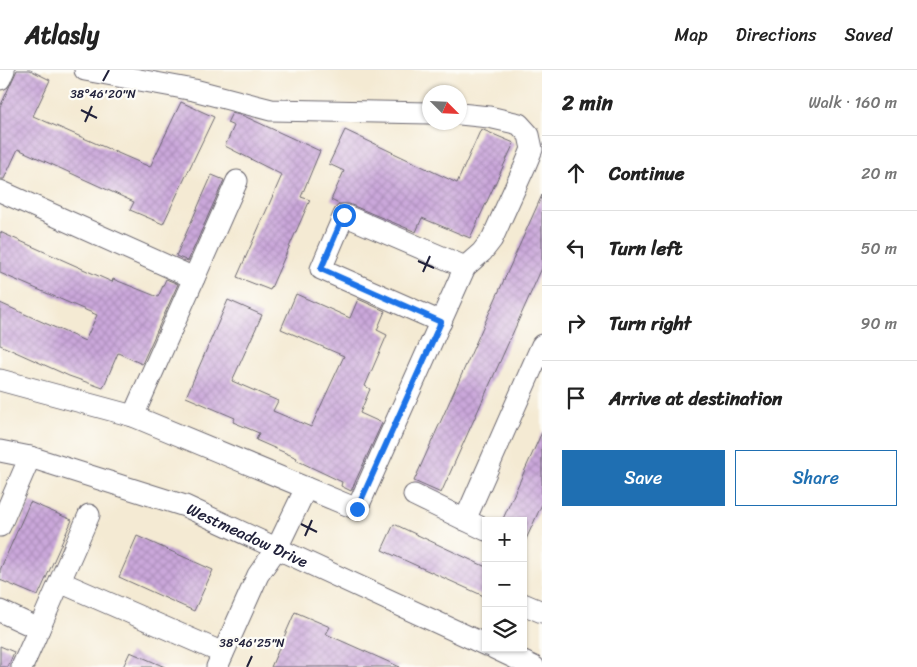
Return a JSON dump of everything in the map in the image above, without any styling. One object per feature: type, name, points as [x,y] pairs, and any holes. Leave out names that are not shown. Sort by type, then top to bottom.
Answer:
[{"type":"street","points":[[0,79],[4,70]]},
{"type":"street","points":[[85,70],[194,90],[271,110],[422,113]]},
{"type":"street","points":[[0,380],[132,416],[357,509],[465,267],[482,252],[492,239],[532,149],[530,135],[519,124],[489,117],[467,115]]},
{"type":"street","points":[[132,416],[237,181]]},
{"type":"street","points":[[0,191],[194,278]]},
{"type":"street","points":[[441,322],[321,269],[344,215],[465,267]]},
{"type":"street","points":[[465,520],[542,345]]},
{"type":"street","name":"Westmeadow Drive","points":[[0,451],[30,457],[185,506],[482,643]]},
{"type":"street","points":[[0,526],[30,457]]},
{"type":"street","points":[[60,582],[220,660],[258,575],[278,548],[306,488]]},
{"type":"street","points":[[414,495],[482,528]]},
{"type":"street","points":[[22,667],[89,515]]},
{"type":"street","points":[[527,606],[542,612]]},
{"type":"street","points":[[0,611],[39,629]]},
{"type":"street","points":[[502,652],[527,665]]},
{"type":"building","points":[[17,70],[30,70],[50,80],[33,116],[150,167],[181,102],[214,117],[163,224],[130,210],[134,202],[18,149],[4,179],[0,179],[0,107]]},
{"type":"building","points":[[232,113],[244,116],[320,151],[301,197],[310,200],[270,290],[237,277],[282,175],[225,146],[234,126],[227,123]]},
{"type":"building","points":[[481,129],[514,143],[470,238],[422,218],[416,232],[349,204],[339,204],[331,200],[344,171],[329,164],[345,130],[457,183]]},
{"type":"building","points":[[212,175],[224,180],[188,261],[176,256]]},
{"type":"building","points":[[542,195],[542,268],[441,493],[414,481]]},
{"type":"building","points":[[0,232],[112,282],[113,279],[158,297],[166,279],[178,284],[142,364],[118,353],[103,388],[69,376],[0,345],[0,303],[85,341],[97,315],[0,273]]},
{"type":"building","points":[[296,294],[350,318],[358,299],[385,311],[377,330],[387,335],[365,386],[370,389],[360,413],[382,423],[351,491],[341,486],[342,482],[296,460],[297,458],[256,440],[259,433],[233,422],[235,418],[186,397],[228,300],[262,315],[232,381],[278,401],[273,411],[311,427],[344,356],[281,329]]},
{"type":"building","points":[[542,432],[542,504],[527,537],[527,517],[504,517]]},
{"type":"building","points":[[30,502],[72,520],[38,596],[0,580],[0,570]]},
{"type":"building","points":[[394,524],[482,565],[482,595],[382,550]]},
{"type":"building","points":[[137,536],[213,570],[194,611],[119,577]]},
{"type":"building","points":[[295,612],[330,627],[326,634],[400,667],[271,667]]},
{"type":"building","points":[[0,646],[14,652],[8,667],[0,667]]},
{"type":"building","points":[[130,652],[165,667],[123,667]]},
{"type":"route","points":[[344,215],[321,269],[441,322],[357,509]]}]
